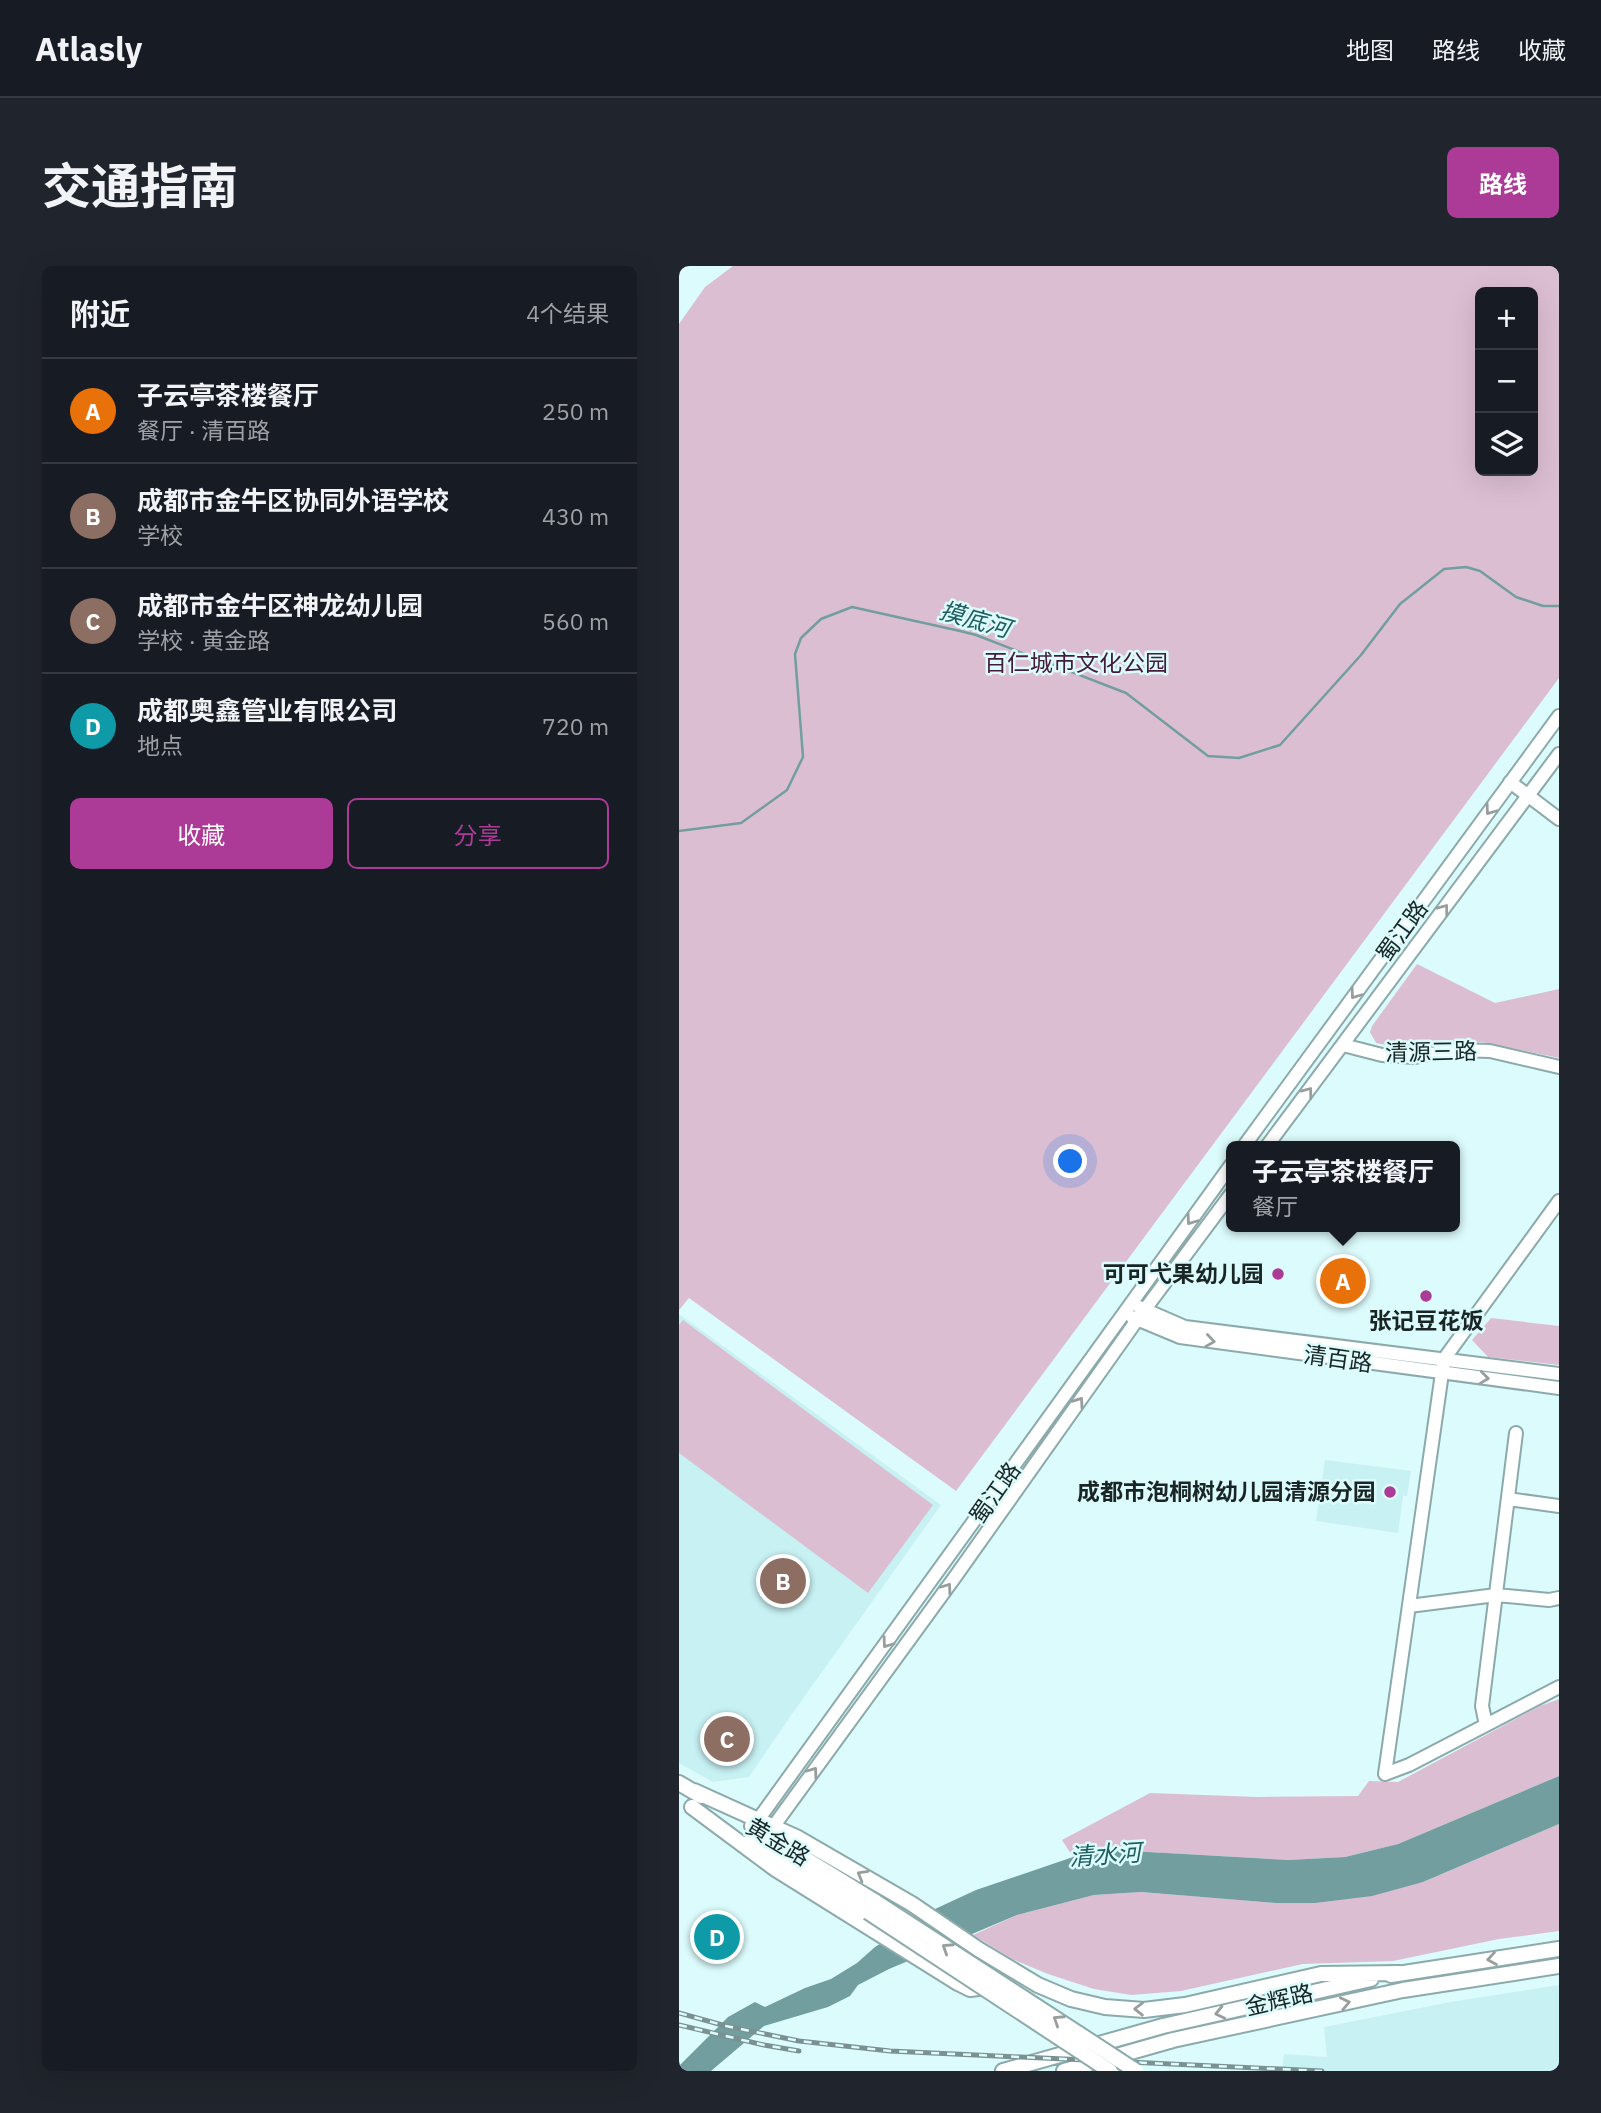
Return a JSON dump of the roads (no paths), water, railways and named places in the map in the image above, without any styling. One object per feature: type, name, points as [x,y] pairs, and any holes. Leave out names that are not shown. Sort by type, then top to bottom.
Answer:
[{"type":"main road","name":"黄金路","points":[[679,1783],[872,1907]]},
{"type":"main road","points":[[694,1791],[797,1838],[921,1910],[1038,1986],[1070,1999],[1105,2007],[1144,2010],[1185,2005],[1321,1974],[1399,1973]]},
{"type":"main road","points":[[686,1804],[774,1868],[970,1989],[985,1983],[991,1972],[991,1964],[982,1951]]},
{"type":"main road","name":"黄金路","points":[[686,1804],[827,1886],[872,1907]]},
{"type":"main road","points":[[872,1907],[1110,2071]]},
{"type":"main road","points":[[872,1907],[1136,2071]]},
{"type":"main road","name":"金辉路","points":[[1003,2071],[1163,2026],[1399,1973],[1559,1949]]},
{"type":"main road","name":"金辉路","points":[[1064,2071],[1173,2040],[1394,1992],[1559,1966]]},
{"type":"street","name":"蜀江路","points":[[1248,1141],[1559,716]]},
{"type":"street","name":"蜀江路","points":[[1271,1141],[1559,754]]},
{"type":"street","points":[[1510,782],[1559,819]]},
{"type":"street","name":"清源三路","points":[[1343,1045],[1382,1055],[1415,1057],[1454,1050],[1490,1051],[1559,1067]]},
{"type":"street","name":"蜀江路","points":[[758,1820],[1226,1171]]},
{"type":"street","points":[[1559,1200],[1444,1359],[1385,1774],[1409,1765],[1559,1686]]},
{"type":"street","name":"蜀江路","points":[[773,1827],[954,1579],[1140,1315],[1226,1201]]},
{"type":"street","name":"清百路","points":[[1127,1306],[1180,1338],[1559,1388]]},
{"type":"street","name":"清百路","points":[[1140,1315],[1185,1326],[1559,1374]]},
{"type":"street","points":[[1486,1725],[1482,1706],[1516,1433]]},
{"type":"street","points":[[1508,1499],[1559,1506]]},
{"type":"street","points":[[1409,1606],[1496,1595],[1549,1601],[1559,1598]]},
{"type":"water","name":"清水河","points":[[1559,1776],[1559,1824],[1423,1882],[1372,1896],[1315,1903],[1275,1903],[1141,1892],[1094,1895],[1017,1915],[889,1969],[858,1985],[850,1996],[828,2007],[764,2026],[711,2071],[679,2071],[679,2066],[728,2017],[755,2002],[765,2007],[831,1979],[935,1909],[976,1890],[1073,1857],[1113,1850],[1288,1860],[1345,1857],[1398,1844]]},
{"type":"waterway","name":"摸底河","points":[[679,831],[741,823],[787,790],[803,757],[795,654],[801,638],[821,619],[852,607],[976,635],[1126,693],[1208,756],[1239,758],[1280,745],[1361,655],[1400,604],[1444,569],[1466,567],[1480,571],[1516,597],[1543,606],[1559,606]]},
{"type":"railway","points":[[679,2013],[799,2041],[890,2051],[1322,2071]]},
{"type":"railway","points":[[679,2025],[799,2051]]},
{"type":"place","name":"可可弋果幼儿园","points":[[1278,1274]]},
{"type":"place","name":"子云亭茶楼餐厅","points":[[1343,1281]]},
{"type":"place","name":"张记豆花饭","points":[[1426,1296]]},
{"type":"place","name":"成都市泡桐树幼儿园清源分园","points":[[1390,1492]]},
{"type":"place","name":"成都市金牛区协同外语学校","points":[[783,1581]]},
{"type":"place","name":"成都市金牛区神龙幼儿园","points":[[727,1739]]},
{"type":"place","name":"成都奥鑫管业有限公司","points":[[717,1937]]},
{"type":"park label","name":"百仁城市文化公园","points":[[1076,663]]}]
